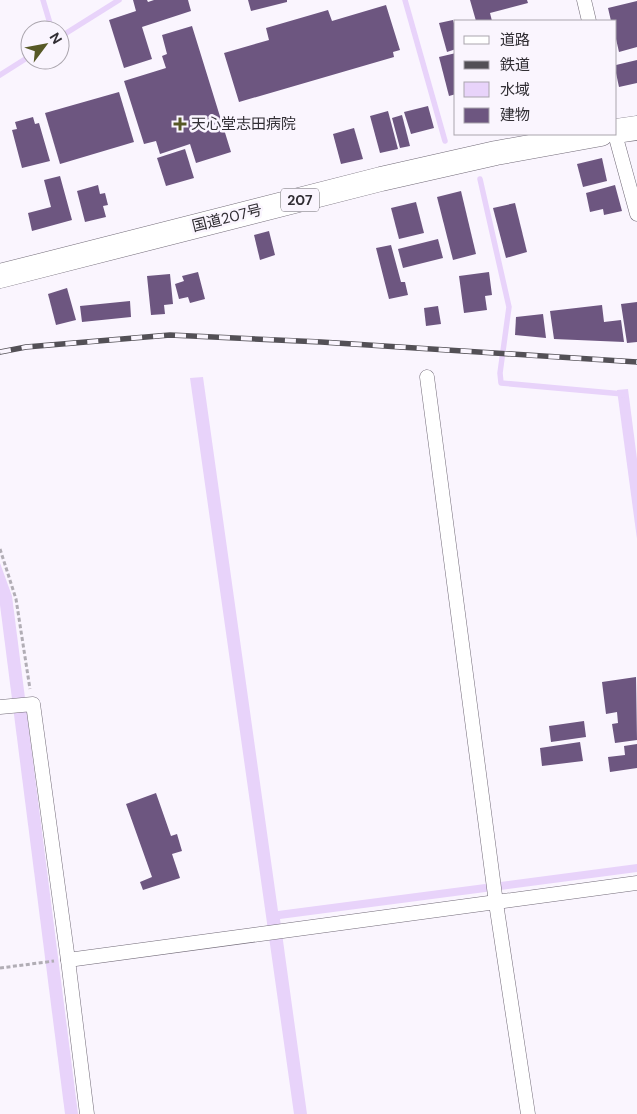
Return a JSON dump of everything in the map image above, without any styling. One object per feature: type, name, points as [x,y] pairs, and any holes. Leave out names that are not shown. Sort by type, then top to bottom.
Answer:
[{"type":"highway","points":[[617,132],[637,128]]},
{"type":"highway","name":"国道207号","points":[[0,276],[381,179],[496,153],[595,135]]},
{"type":"street","points":[[584,0],[589,20]]},
{"type":"street","points":[[616,135],[637,214]]},
{"type":"street","points":[[427,377],[492,877],[528,1114]]},
{"type":"street","points":[[4,707],[33,704],[87,1114]]},
{"type":"street","points":[[68,960],[637,883]]},
{"type":"path","points":[[0,549],[16,598],[33,704]]},
{"type":"path","points":[[0,968],[41,963]]},
{"type":"water","points":[[203,377],[278,911],[637,864],[637,872],[280,919],[307,1114],[294,1114],[190,378]]},
{"type":"water","points":[[628,389],[637,459],[637,539],[617,390]]},
{"type":"water","points":[[0,563],[12,596],[78,1114],[65,1114],[0,605]]},
{"type":"building","points":[[133,0],[147,0],[148,2],[154,0],[188,0],[191,11],[142,27],[152,59],[124,68],[109,20],[136,11]]},
{"type":"building","points":[[248,0],[287,0],[287,2],[251,11]]},
{"type":"building","points":[[470,0],[527,0],[528,3],[490,13],[492,20],[476,20]]},
{"type":"building","points":[[637,1],[637,47],[619,52],[617,20],[611,20],[608,8]]},
{"type":"building","points":[[386,5],[400,50],[393,52],[394,57],[239,102],[224,53],[269,40],[266,28],[328,10],[332,21]]},
{"type":"building","points":[[453,20],[454,50],[447,52],[439,23]]},
{"type":"building","points":[[192,26],[231,152],[196,163],[190,144],[160,154],[156,141],[144,144],[124,81],[166,68],[162,56],[167,54],[162,35]]},
{"type":"building","points":[[454,53],[454,95],[449,96],[439,57]]},
{"type":"building","points":[[637,60],[637,83],[619,87],[617,65]]},
{"type":"building","points":[[119,92],[134,142],[60,164],[45,113]]},
{"type":"building","points":[[428,106],[434,128],[411,134],[404,112]]},
{"type":"building","points":[[388,111],[398,149],[380,153],[370,116]]},
{"type":"building","points":[[402,115],[410,146],[400,148],[392,118]]},
{"type":"building","points":[[33,117],[35,124],[39,123],[50,161],[22,168],[12,130],[17,129],[15,122]]},
{"type":"building","points":[[354,128],[363,159],[341,164],[333,134]]},
{"type":"building","points":[[185,149],[194,178],[166,186],[157,158]]},
{"type":"building","points":[[602,158],[607,181],[583,187],[577,164]]},
{"type":"building","points":[[60,176],[72,220],[32,231],[28,213],[51,207],[44,180]]},
{"type":"building","points":[[98,185],[100,194],[105,193],[108,205],[103,206],[106,217],[85,222],[77,191]]},
{"type":"building","points":[[615,185],[622,211],[604,215],[603,209],[590,212],[586,193]]},
{"type":"building","points":[[461,191],[476,254],[453,260],[437,197]]},
{"type":"building","points":[[416,202],[424,233],[399,239],[391,208]]},
{"type":"building","points":[[515,203],[527,252],[506,258],[493,208]]},
{"type":"building","points":[[269,231],[275,255],[260,260],[254,235]]},
{"type":"building","points":[[438,239],[443,258],[403,268],[398,249]]},
{"type":"building","points":[[391,245],[401,282],[405,282],[408,295],[389,299],[376,248]]},
{"type":"building","points":[[198,272],[205,299],[190,303],[188,297],[179,299],[175,284],[184,281],[182,276]]},
{"type":"building","points":[[489,272],[492,295],[485,296],[487,310],[464,313],[459,276]]},
{"type":"building","points":[[170,274],[173,304],[164,305],[165,314],[151,315],[147,276]]},
{"type":"building","points":[[67,288],[76,320],[56,325],[48,294]]},
{"type":"building","points":[[130,301],[131,317],[82,322],[80,306]]},
{"type":"building","points":[[637,302],[637,342],[627,343],[621,304]]},
{"type":"building","points":[[602,305],[604,322],[621,320],[624,342],[554,339],[550,311]]},
{"type":"building","points":[[438,306],[441,324],[426,326],[424,308]]},
{"type":"building","points":[[543,314],[546,338],[515,335],[516,317]]},
{"type":"building","points":[[636,677],[637,740],[615,743],[612,724],[618,723],[617,712],[606,714],[602,682]]},
{"type":"building","points":[[584,721],[586,737],[551,742],[549,726]]},
{"type":"building","points":[[580,742],[583,761],[542,766],[540,748]]},
{"type":"building","points":[[637,744],[637,768],[610,772],[608,757],[625,755],[624,746]]},
{"type":"building","points":[[156,793],[171,836],[177,834],[182,851],[172,854],[180,878],[143,890],[140,882],[152,877],[126,804]]},
{"type":"waterway","points":[[43,0],[49,20]]},
{"type":"waterway","points":[[70,31],[119,0]]},
{"type":"waterway","points":[[405,0],[445,141]]},
{"type":"waterway","points":[[0,75],[20,62]]},
{"type":"waterway","points":[[480,179],[509,307],[500,373],[501,383],[623,395]]},
{"type":"railway","points":[[0,352],[26,347],[170,335],[321,342],[637,362]]},
{"type":"place","name":"天心堂志田病院","points":[[180,124]]}]
